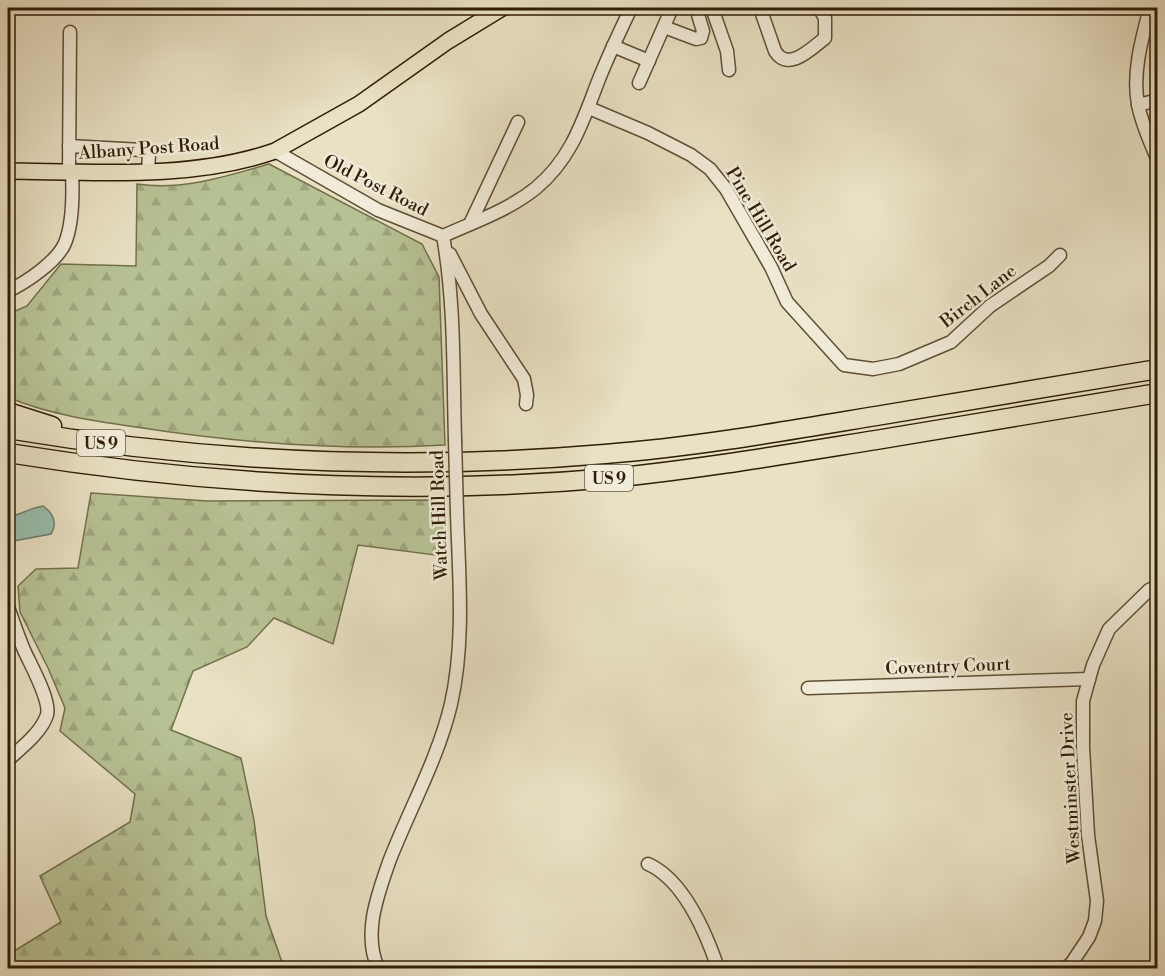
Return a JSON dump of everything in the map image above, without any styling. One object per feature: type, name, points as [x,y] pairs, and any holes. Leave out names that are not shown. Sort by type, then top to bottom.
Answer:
[{"type":"highway","name":"US 9","points":[[8,429],[68,439],[196,454],[288,461],[489,462],[608,454],[789,431],[1158,369]]},
{"type":"highway","name":"US 9","points":[[8,454],[148,472],[286,484],[449,487],[540,483],[650,473],[742,461],[1158,393]]},
{"type":"highway","points":[[8,412],[28,420],[64,429],[196,454]]},
{"type":"main road","name":"Albany Post Road","points":[[8,171],[71,173],[148,171],[224,164],[274,151],[359,104],[431,52],[502,8]]},
{"type":"street","name":"Old Post Road","points":[[274,151],[378,210],[443,236],[504,208],[536,188],[556,167],[574,144],[613,46],[631,8]]},
{"type":"street","points":[[639,83],[672,8]]},
{"type":"street","points":[[664,27],[696,39],[701,38],[703,31],[696,8]]},
{"type":"street","points":[[712,8],[727,51],[729,70]]},
{"type":"street","points":[[760,8],[775,51],[778,57],[785,60],[796,59],[825,38],[825,18],[819,8]]},
{"type":"street","points":[[1150,8],[1138,65],[1138,105],[1158,161]]},
{"type":"street","points":[[8,291],[24,284],[50,262],[65,244],[74,201],[69,146],[70,32]]},
{"type":"street","points":[[613,46],[649,62]]},
{"type":"street","points":[[1138,105],[1158,100]]},
{"type":"street","name":"Pine Hill Road","points":[[589,108],[691,154],[710,169],[726,189],[771,267],[787,302],[844,364]]},
{"type":"street","points":[[470,224],[518,122]]},
{"type":"street","points":[[69,146],[142,150],[149,154],[148,171]]},
{"type":"street","points":[[443,236],[459,273],[481,314],[524,379],[526,404]]},
{"type":"street","name":"Watch Hill Road","points":[[378,969],[373,957],[371,926],[378,893],[443,730],[456,679],[460,626],[452,313],[443,236]]},
{"type":"street","name":"Birch Lane","points":[[844,364],[873,369],[899,364],[951,342],[990,306],[1048,266],[1059,255]]},
{"type":"street","name":"Westminster Drive","points":[[1065,969],[1089,937],[1095,921],[1097,901],[1088,835],[1083,701],[1093,665],[1109,629],[1149,590],[1158,586]]},
{"type":"street","points":[[8,607],[24,650],[43,689],[47,711],[40,727],[8,759]]},
{"type":"street","name":"Coventry Court","points":[[808,688],[1089,679]]},
{"type":"street","points":[[648,864],[659,869],[670,879],[692,909],[710,945],[718,969]]},
{"type":"green space","points":[[269,164],[422,244],[439,277],[445,445],[329,446],[174,433],[71,416],[38,408],[8,397],[8,314],[27,306],[61,264],[136,266],[137,184],[171,186],[187,184]]},
{"type":"green space","points":[[91,493],[207,501],[445,500],[443,556],[358,545],[333,644],[274,618],[247,647],[193,671],[171,730],[241,758],[254,820],[266,916],[284,968],[8,968],[8,955],[61,922],[40,876],[130,822],[135,794],[60,731],[65,708],[20,612],[18,586],[36,569],[78,568]]},
{"type":"shaded area","points":[[43,506],[53,518],[54,526],[51,534],[8,542],[8,517]]}]
